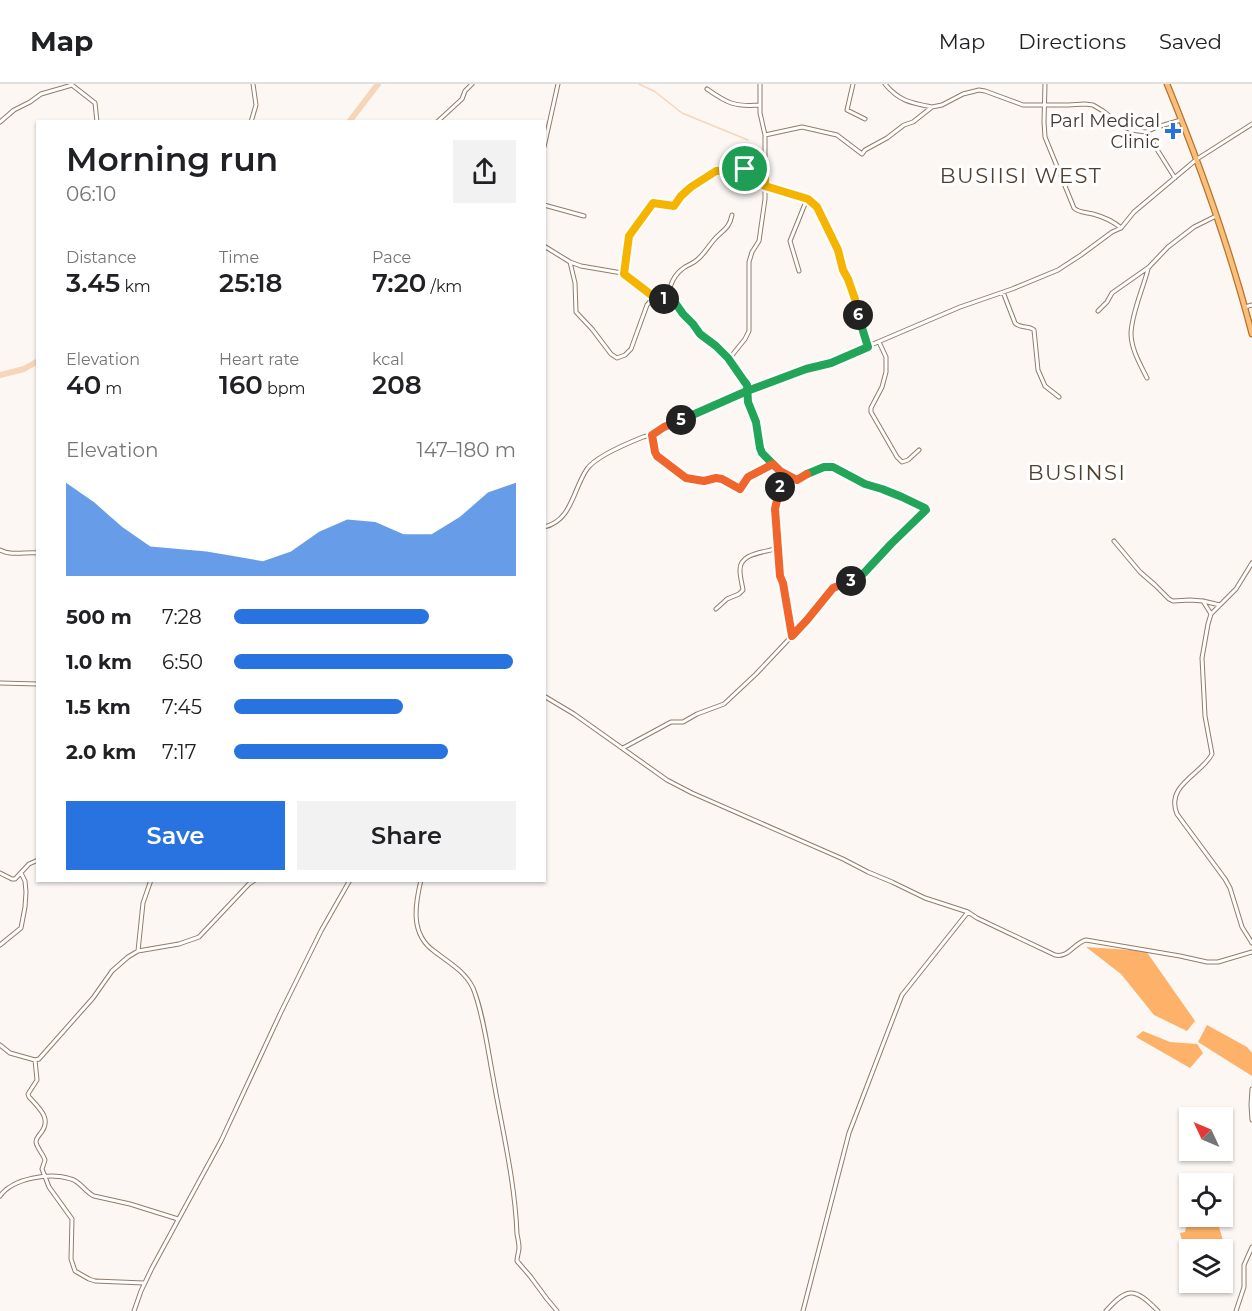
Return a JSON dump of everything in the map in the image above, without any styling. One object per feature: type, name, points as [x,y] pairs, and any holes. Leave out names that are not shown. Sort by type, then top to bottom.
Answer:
[{"type":"main road","points":[[1167,84],[1209,190],[1252,334]]},
{"type":"street","points":[[252,120],[256,105],[253,84]]},
{"type":"street","points":[[439,120],[462,99],[465,91],[472,84]]},
{"type":"street","points":[[546,138],[558,84]]},
{"type":"street","points":[[729,359],[749,331],[749,262],[759,241],[764,211],[765,135],[760,113],[760,84]]},
{"type":"street","points":[[853,84],[847,110],[865,119]]},
{"type":"street","points":[[885,84],[901,99],[932,107],[942,105],[963,94],[982,90],[1020,105],[1093,105],[1126,128],[1146,132],[1181,120]]},
{"type":"street","points":[[1045,84],[1046,137],[1074,208],[1078,212],[1090,213],[1110,220],[1121,228]]},
{"type":"street","points":[[0,122],[14,110],[41,94],[72,86],[94,103],[97,120]]},
{"type":"street","points":[[707,89],[737,106],[760,105]]},
{"type":"street","points":[[765,135],[802,127],[837,135],[862,154],[904,125],[913,122],[932,107]]},
{"type":"street","points":[[546,526],[555,523],[563,516],[587,469],[596,460],[635,440],[652,435],[664,427],[747,391],[806,369],[831,363],[960,307],[1058,270],[1121,228],[1134,212],[1197,159],[1252,124]]},
{"type":"street","points":[[1146,132],[1175,178]]},
{"type":"street","points":[[624,274],[629,236],[652,204],[656,202],[674,206],[691,187],[719,170],[765,170]]},
{"type":"street","points":[[765,186],[807,199],[817,207],[838,250],[868,347]]},
{"type":"street","points":[[800,272],[790,241],[807,199]]},
{"type":"street","points":[[546,206],[584,216]]},
{"type":"street","points":[[668,299],[669,287],[675,277],[684,267],[696,261],[727,229],[732,215]]},
{"type":"street","points":[[1098,311],[1112,293],[1149,267],[1168,247],[1215,216]]},
{"type":"street","points":[[546,247],[570,262],[586,268],[604,269],[624,274],[654,297],[668,299],[678,306],[700,334],[729,359],[746,383],[760,448],[780,471],[797,480],[824,467],[833,467],[865,484],[902,497],[926,510],[861,576],[833,588],[807,620],[724,705],[697,714],[683,722],[671,722],[623,748]]},
{"type":"street","points":[[570,262],[575,283],[576,312],[616,358],[625,356],[631,349],[647,305],[654,297]]},
{"type":"street","points":[[1147,378],[1134,349],[1131,334],[1149,267]]},
{"type":"street","points":[[1003,292],[1015,323],[1034,330],[1038,370],[1045,386],[1059,397]]},
{"type":"street","points":[[1245,307],[1252,305]]},
{"type":"street","points":[[879,342],[886,357],[885,372],[882,387],[871,412],[900,461],[904,462],[919,450]]},
{"type":"street","points":[[652,435],[657,456],[686,478],[704,481],[722,479],[740,489],[748,477],[773,464]]},
{"type":"street","points":[[780,471],[781,483],[775,509],[780,576],[792,636]]},
{"type":"street","points":[[1114,542],[1169,600],[1203,601],[1220,605]]},
{"type":"street","points":[[716,609],[727,599],[743,590],[740,567],[743,560],[778,548]]},
{"type":"street","points":[[0,550],[11,554],[36,553]]},
{"type":"street","points":[[1252,563],[1236,590],[1211,614],[1202,658],[1206,716],[1212,754],[1208,761],[1183,784],[1176,795],[1175,808],[1225,879],[1242,927],[1252,943]]},
{"type":"street","points":[[1203,601],[1211,614]]},
{"type":"street","points":[[0,683],[36,684]]},
{"type":"street","points":[[546,697],[574,714],[659,775],[692,793],[834,855],[925,898],[968,912],[1060,956],[1065,955],[1076,944],[1086,940],[1207,962],[1218,962],[1252,952]]},
{"type":"street","points":[[0,873],[15,879],[29,864],[36,861]]},
{"type":"street","points":[[0,945],[21,928],[26,907],[26,892],[25,881],[21,873]]},
{"type":"street","points":[[138,951],[143,903],[150,882]]},
{"type":"street","points":[[0,1045],[10,1053],[39,1059],[93,998],[112,971],[128,957],[138,951],[179,944],[199,937],[252,882]]},
{"type":"street","points":[[134,1311],[144,1283],[221,1141],[280,1012],[349,882]]},
{"type":"street","points":[[421,882],[415,908],[422,938],[429,948],[454,965],[470,982],[476,997],[513,1183],[519,1250],[517,1261],[557,1311]]},
{"type":"street","points":[[803,1311],[849,1133],[903,995],[968,912]]},
{"type":"street","points":[[35,1060],[37,1080],[28,1094],[46,1122],[36,1140],[45,1160],[42,1169],[49,1187],[72,1219],[71,1259],[75,1271],[91,1280],[144,1283]]},
{"type":"street","points":[[1252,1089],[1252,1120]]},
{"type":"street","points":[[0,1196],[6,1189],[34,1177],[72,1179],[94,1196],[178,1219]]},
{"type":"street","points":[[1236,1311],[1244,1287],[1244,1265],[1252,1247]]},
{"type":"street","points":[[1106,1311],[1122,1294],[1132,1293],[1140,1295],[1158,1311]]},
{"type":"shaded area","points":[[1086,947],[1146,951],[1195,1021],[1187,1031],[1154,1015],[1121,974]]},
{"type":"shaded area","points":[[1207,1025],[1247,1047],[1252,1053],[1252,1076],[1198,1042]]},
{"type":"shaded area","points":[[1143,1031],[1170,1042],[1197,1044],[1203,1053],[1190,1068],[1136,1037]]},
{"type":"shaded area","points":[[1186,1227],[1219,1227],[1223,1239],[1182,1239],[1180,1233],[1185,1232]]},
{"type":"waterway","points":[[351,120],[378,84]]},
{"type":"waterway","points":[[639,84],[654,91],[682,113],[748,140]]},
{"type":"waterway","points":[[0,375],[24,369],[36,362]]},
{"type":"place","name":"Parl Medical Clinic","points":[[1173,131]]},
{"type":"district","name":"BUSIISI WEST","points":[[1021,175]]},
{"type":"district","name":"BUSINSI","points":[[1077,472]]},
{"type":"route","points":[[745,169],[716,171],[691,187],[674,206],[656,202],[652,204],[629,236],[624,274],[654,297],[668,299],[676,304],[700,334],[728,358],[747,385],[747,391],[748,402],[756,422],[758,444],[762,453],[773,464],[780,471],[780,486],[775,506],[776,532],[780,576],[792,636],[833,588],[861,576],[926,510],[902,497],[865,484],[833,467],[824,467],[797,480],[780,471],[777,468],[773,464],[750,475],[738,489],[722,479],[704,481],[686,478],[657,456],[652,435],[664,427],[747,391],[806,369],[831,363],[868,347],[838,250],[817,207],[808,199],[765,186],[765,170],[745,169]]}]
